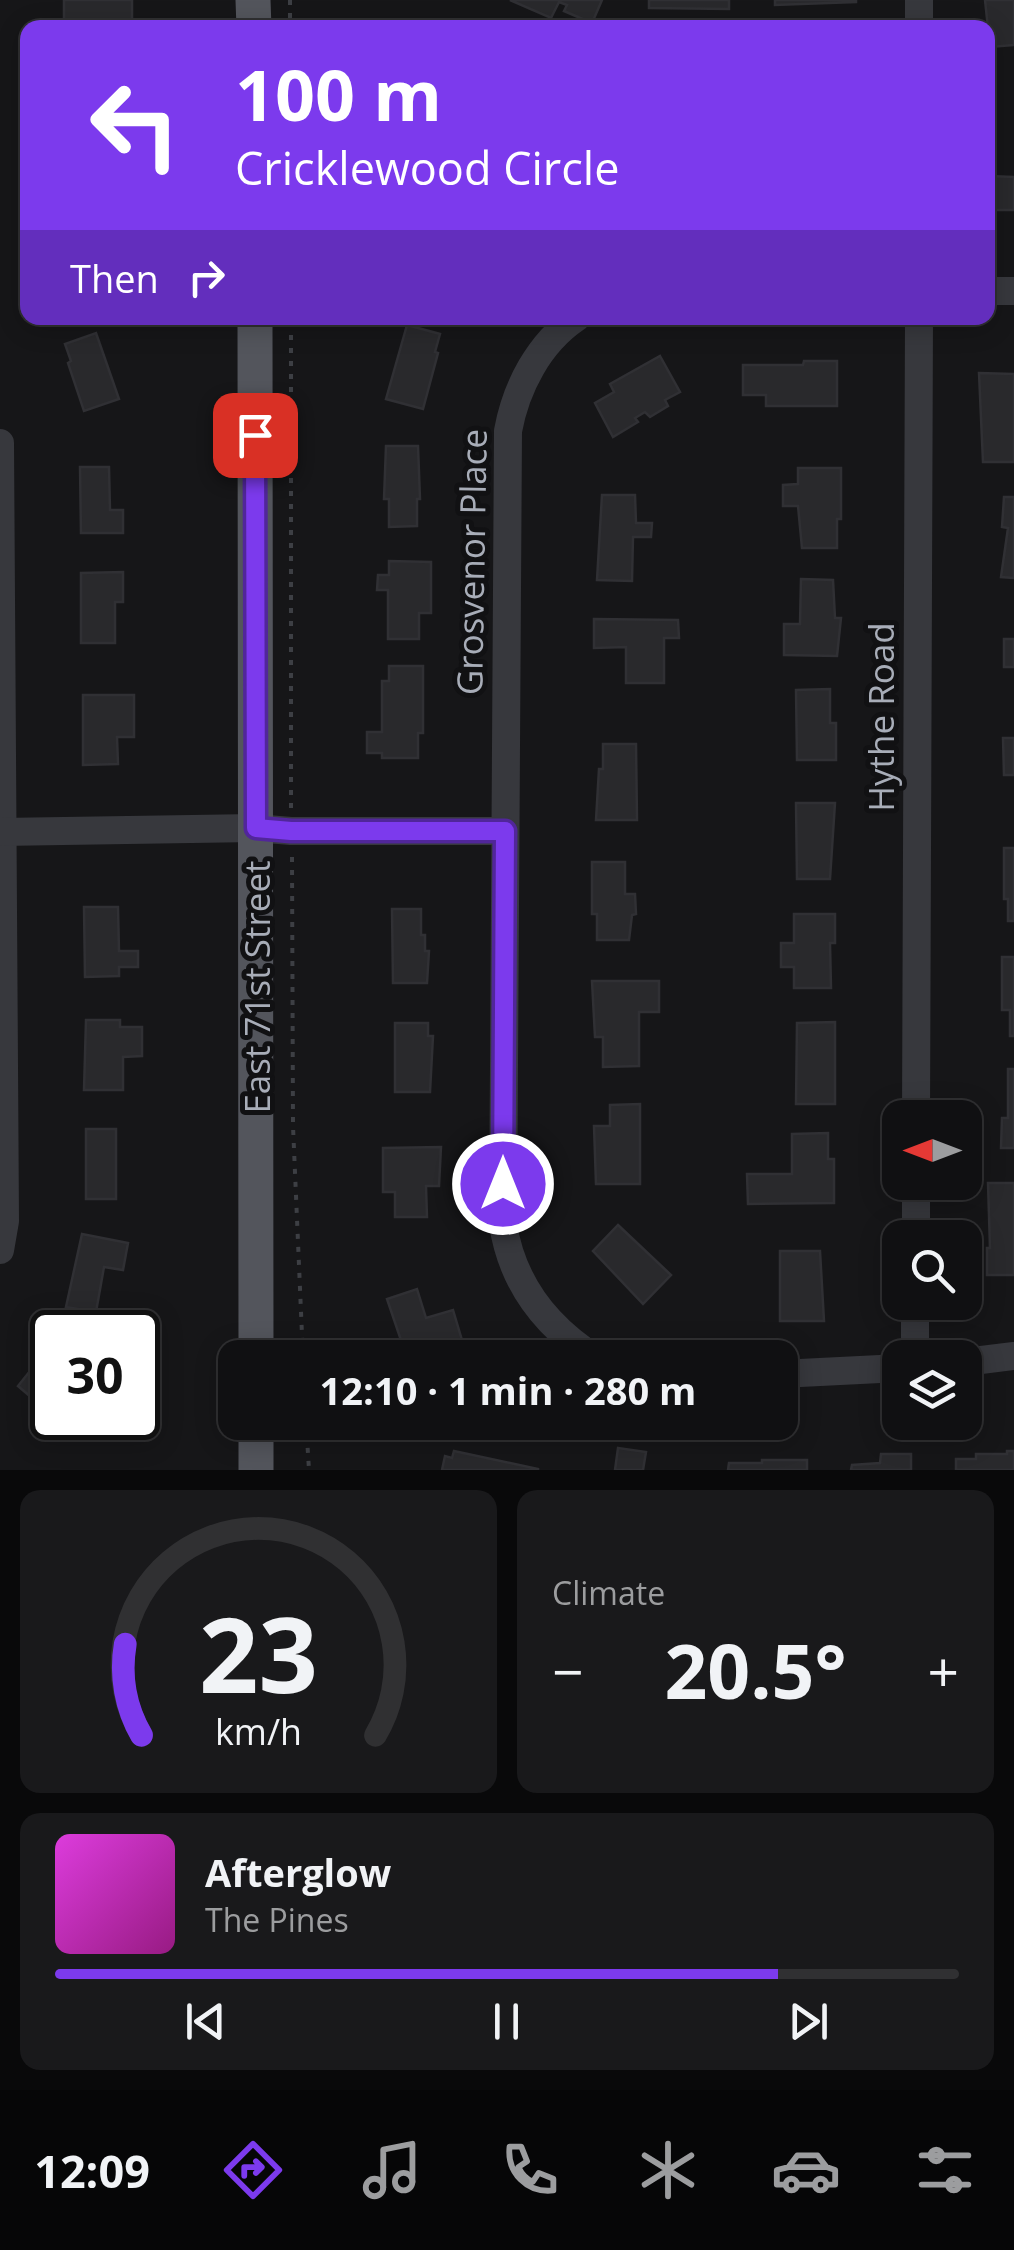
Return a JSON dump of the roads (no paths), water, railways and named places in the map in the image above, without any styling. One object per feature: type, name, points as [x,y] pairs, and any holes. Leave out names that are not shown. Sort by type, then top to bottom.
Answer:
[{"type":"main road","name":"East 71st Street","points":[[255,325],[256,1340]]},
{"type":"main road","points":[[256,1440],[256,1470]]},
{"type":"street","name":"Grosvenor Place","points":[[565,325],[536,358],[515,398],[508,430],[505,1235],[530,1298],[568,1340]]},
{"type":"street","name":"Hythe Road","points":[[916,1100],[919,325]]},
{"type":"street","points":[[0,443],[6,1220],[0,1250]]},
{"type":"street","points":[[2,832],[256,828],[505,831]]},
{"type":"street","points":[[982,1360],[1014,1356]]},
{"type":"street","points":[[798,1373],[882,1369]]}]
